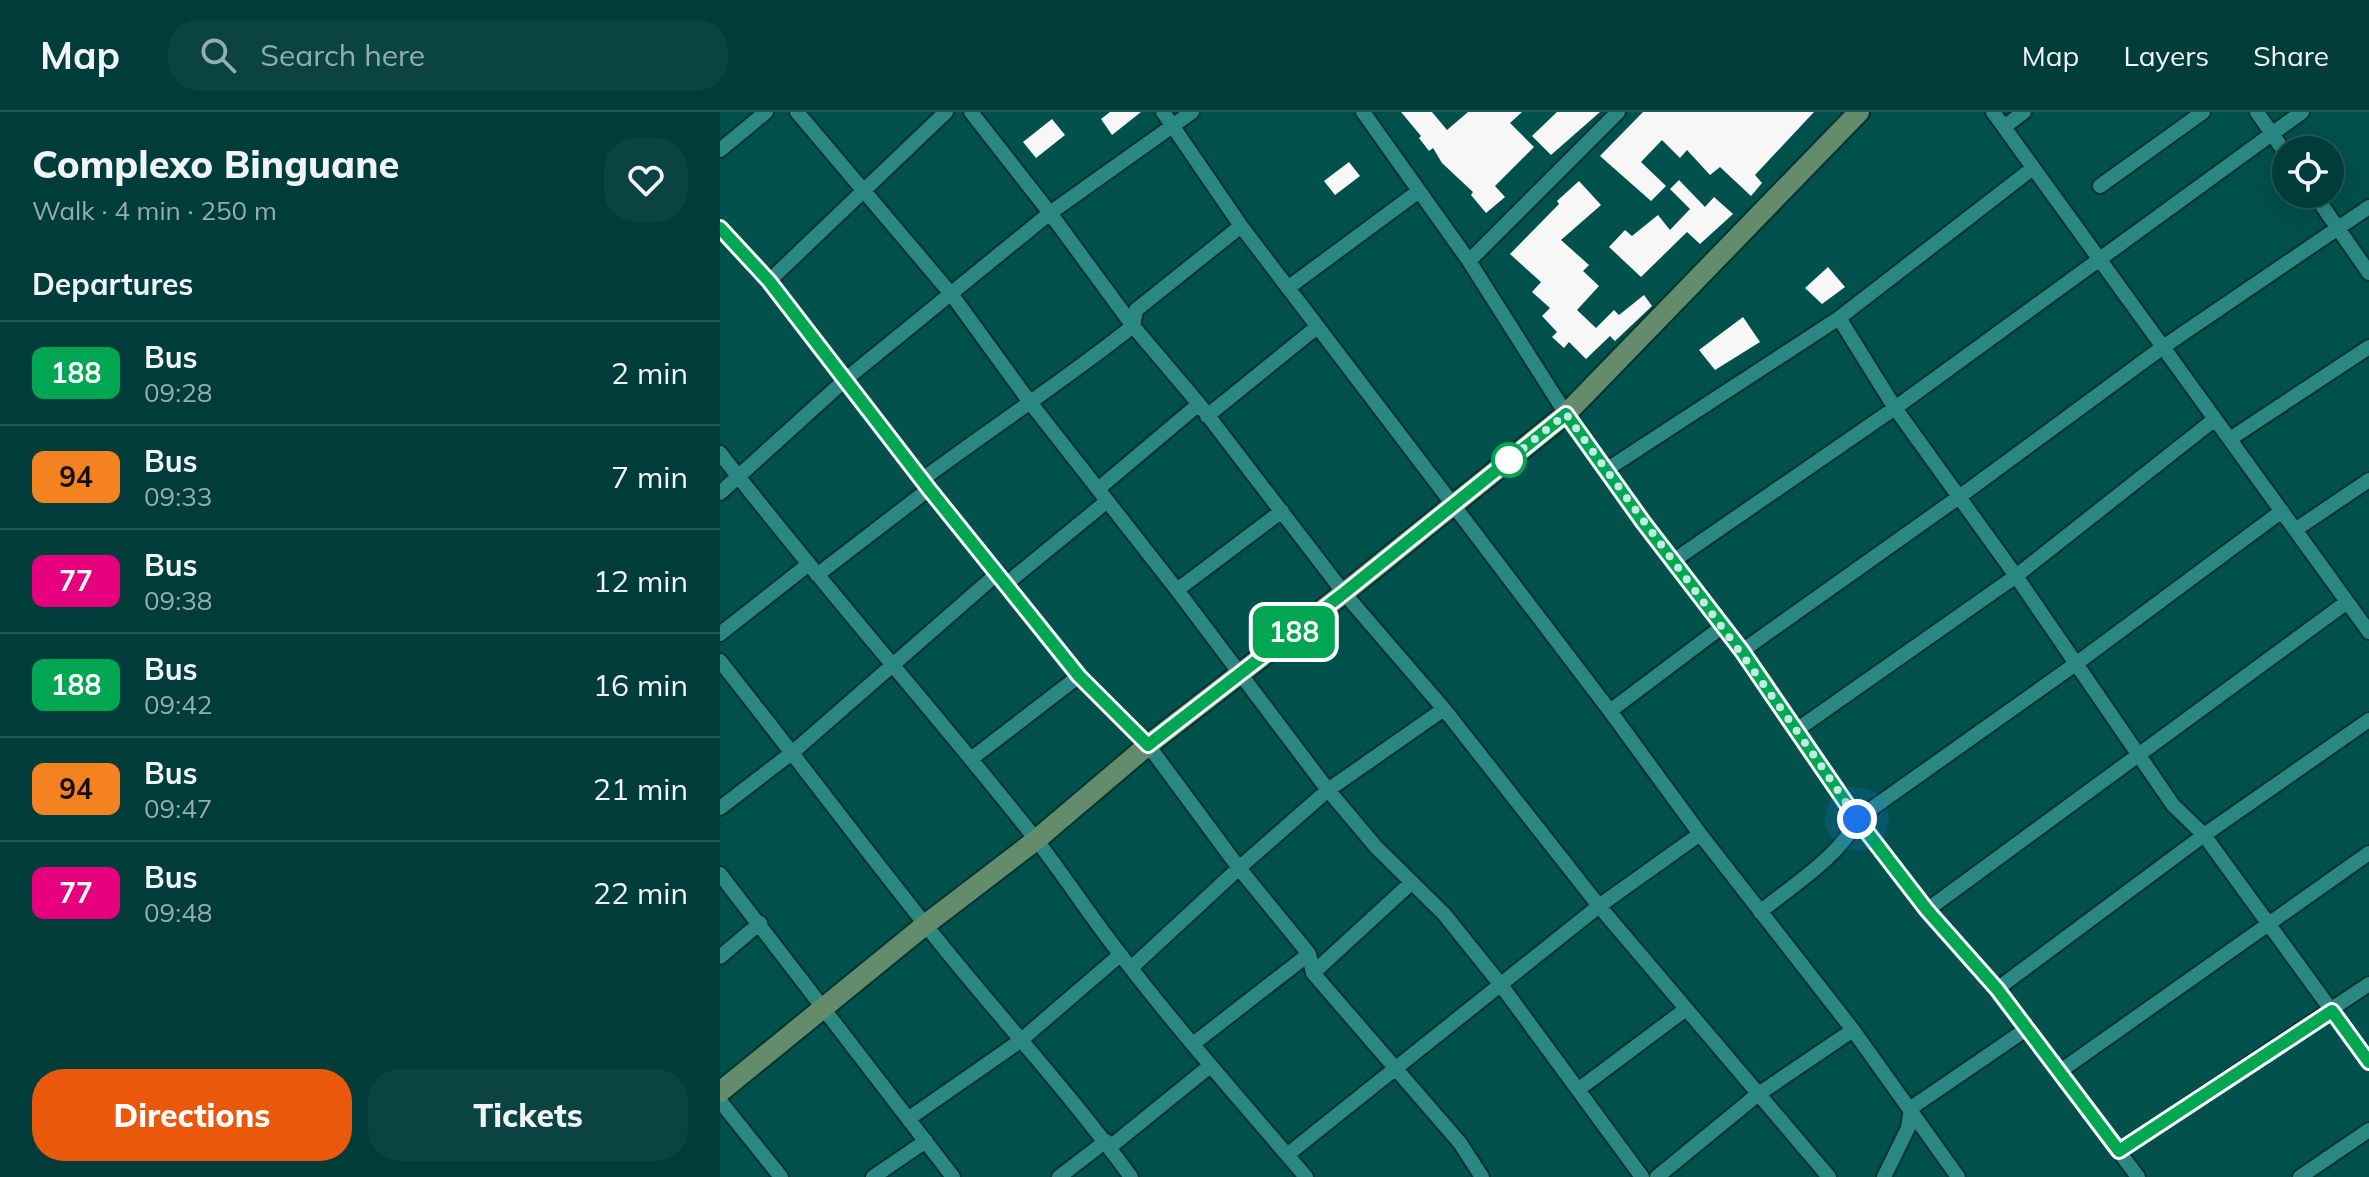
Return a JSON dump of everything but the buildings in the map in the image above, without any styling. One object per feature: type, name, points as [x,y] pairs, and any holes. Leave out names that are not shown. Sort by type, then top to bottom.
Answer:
[{"type":"street","points":[[720,150],[766,112]]},
{"type":"street","points":[[797,112],[952,295],[1029,401],[1328,790],[1376,847],[1444,914],[1501,985],[1642,1177]]},
{"type":"street","points":[[769,281],[946,112]]},
{"type":"street","points":[[1163,112],[1241,226],[1700,834],[1853,1030],[1958,1177]]},
{"type":"street","points":[[720,493],[846,379],[1050,213],[1192,112]]},
{"type":"street","points":[[1363,112],[1469,261],[1566,414],[1742,651],[1857,819],[1927,910],[2028,1028],[2138,1177]]},
{"type":"street","points":[[1469,261],[1618,112]]},
{"type":"street","points":[[720,1092],[925,925],[1036,840],[1148,745],[1344,593],[1566,414],[1859,112]]},
{"type":"street","points":[[1993,112],[2347,602],[2363,613],[2369,632]]},
{"type":"street","points":[[2004,127],[2024,112]]},
{"type":"street","points":[[2100,186],[2203,112]]},
{"type":"street","points":[[2257,112],[2273,136]]},
{"type":"street","points":[[1673,561],[1895,408],[2302,112]]},
{"type":"street","points":[[974,113],[1133,326],[1203,410],[1344,593],[1444,709],[1599,906],[1829,1177]]},
{"type":"street","points":[[1606,470],[1839,318],[2033,168]]},
{"type":"street","points":[[1289,287],[1419,191]]},
{"type":"street","points":[[1742,651],[2163,347],[2369,207]]},
{"type":"street","points":[[2324,208],[2369,273]]},
{"type":"street","points":[[720,634],[813,570],[1029,401],[1071,375],[1133,326],[1136,310],[1241,226]]},
{"type":"street","points":[[720,228],[769,281],[1079,676],[1148,745],[1239,868],[1309,954],[1313,973],[1460,1143],[1482,1177]]},
{"type":"street","points":[[1839,318],[1895,408],[2077,663],[2173,805],[2204,835],[2369,1062]]},
{"type":"street","points":[[720,808],[793,752],[1203,410],[1317,327]]},
{"type":"street","points":[[2230,439],[2369,347]]},
{"type":"street","points":[[1798,729],[2016,576],[2215,419]]},
{"type":"street","points":[[720,453],[1036,840],[1120,955],[1306,1177]]},
{"type":"street","points":[[2295,530],[2369,480]]},
{"type":"street","points":[[1177,590],[1282,511]]},
{"type":"street","points":[[1760,912],[1834,851],[1857,819],[2077,663],[2282,511]]},
{"type":"street","points":[[1927,910],[2347,602]]},
{"type":"street","points":[[1610,711],[1723,626]]},
{"type":"street","points":[[720,661],[925,925],[1108,1144],[1131,1177]]},
{"type":"street","points":[[971,759],[1079,676]]},
{"type":"street","points":[[1131,968],[1328,790],[1444,709]]},
{"type":"street","points":[[1997,989],[2204,835],[2369,720]]},
{"type":"street","points":[[1287,1155],[1599,906],[1700,834]]},
{"type":"street","points":[[2059,1072],[2369,853]]},
{"type":"street","points":[[720,874],[953,1177]]},
{"type":"street","points":[[1313,973],[1411,883]]},
{"type":"street","points":[[720,957],[760,923]]},
{"type":"street","points":[[1193,1044],[1309,954]]},
{"type":"street","points":[[908,1119],[1020,1041],[1120,955]]},
{"type":"street","points":[[2119,1151],[2369,984]]},
{"type":"street","points":[[1579,1089],[1686,1009]]},
{"type":"street","points":[[1884,1177],[1908,1128],[1911,1108],[2028,1028]]},
{"type":"street","points":[[1657,1177],[1757,1095],[1853,1030]]},
{"type":"street","points":[[1059,1177],[1108,1144],[1210,1066]]},
{"type":"street","points":[[720,1101],[781,1177]]},
{"type":"street","points":[[2300,1177],[2369,1130]]},
{"type":"street","points":[[873,1177],[926,1141]]},
{"type":"bus line","name":"188","points":[[720,228],[769,281],[929,489],[1079,676],[1148,745],[1344,593],[1566,414],[1643,522],[1742,651],[1857,819],[1927,910],[2028,1028],[2119,1151],[2332,1011],[2369,1062]]},
{"type":"route","points":[[1509,460],[1505,463],[1566,414],[1643,522],[1742,651],[1857,819]]}]
